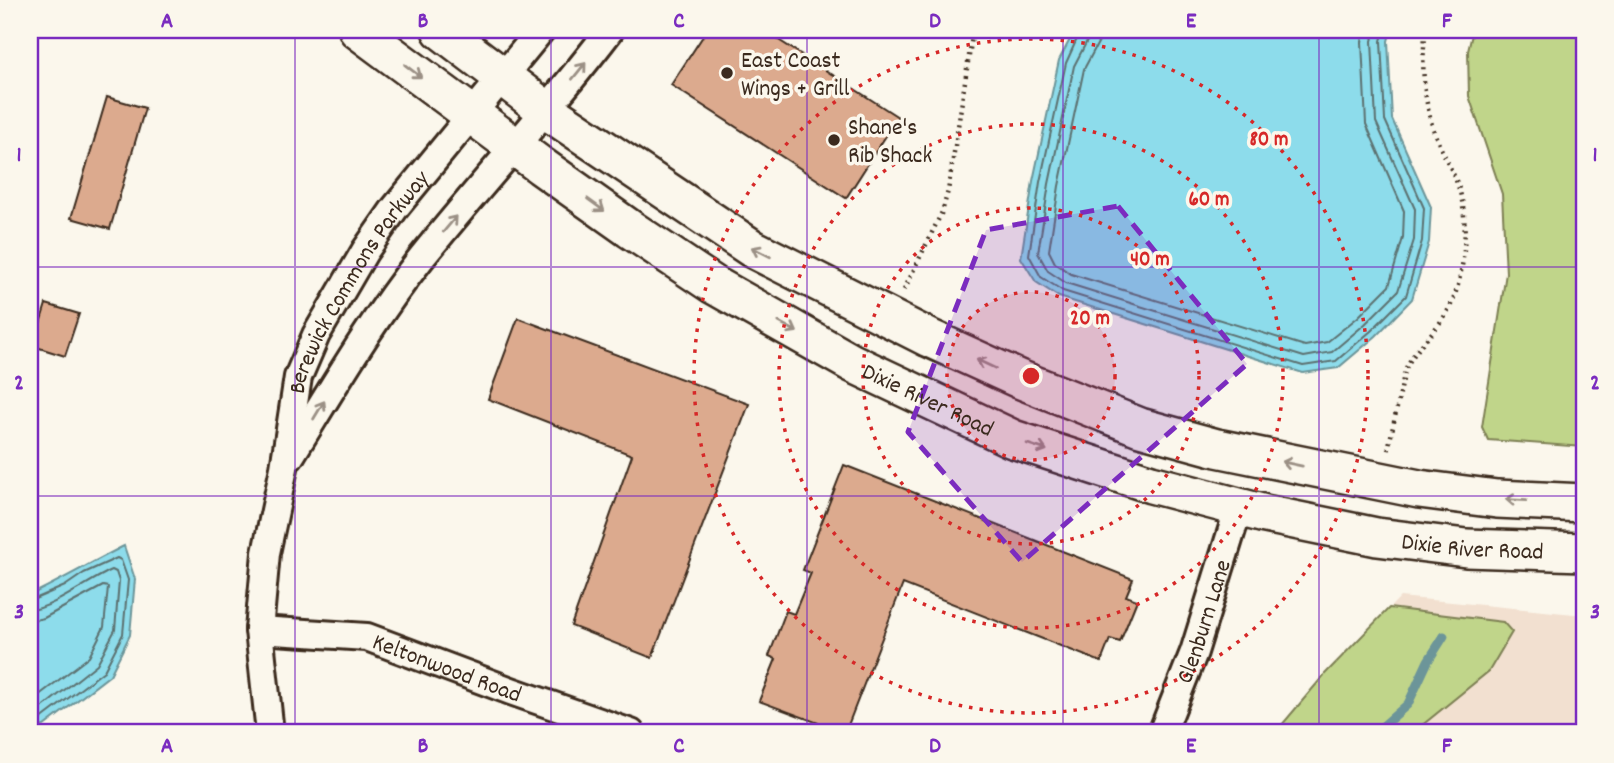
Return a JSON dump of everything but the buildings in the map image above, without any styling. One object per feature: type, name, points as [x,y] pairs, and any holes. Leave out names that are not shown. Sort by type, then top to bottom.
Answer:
[{"type":"street","name":"Dixie River Road","points":[[358,30],[515,147],[714,285],[852,362],[1013,439],[1151,484],[1239,507],[1390,538],[1466,548],[1584,552]]},
{"type":"street","name":"Dixie River Road","points":[[441,30],[545,110],[753,249],[929,338],[1019,379],[1140,428],[1217,448],[1419,489],[1497,499],[1584,503]]},
{"type":"street","name":"Berewick Commons Parkway","points":[[270,733],[259,630],[266,552],[284,468],[298,377],[316,335],[365,251],[395,208],[541,30]]},
{"type":"street","name":"Berewick Commons Parkway","points":[[284,468],[343,368],[384,307],[610,30]]},
{"type":"street","name":"Glenburn Lane","points":[[1162,733],[1194,652],[1239,507]]},
{"type":"street","name":"Keltonwood Road","points":[[259,630],[367,637],[631,733]]},
{"type":"path","points":[[903,290],[942,212],[948,191],[973,30]]},
{"type":"path","points":[[1388,451],[1405,370],[1409,361],[1437,329],[1454,299],[1465,237],[1460,190],[1433,128],[1426,102],[1423,77],[1426,30]]},
{"type":"highlighted area","points":[[1118,206],[1247,364],[1022,562],[908,432],[986,230]]},
{"type":"shaded area","points":[[1400,597],[1584,615],[1584,733],[1275,733],[1325,674]]},
{"type":"green space","points":[[1473,30],[1584,30],[1584,447],[1488,440],[1482,427],[1506,273],[1502,194],[1469,96],[1468,51]]},
{"type":"green space","points":[[1389,608],[1503,622],[1512,632],[1489,671],[1416,733],[1275,733],[1325,674]]},
{"type":"water","points":[[1075,30],[1391,30],[1388,41],[1392,119],[1431,207],[1429,242],[1412,299],[1376,336],[1338,368],[1303,373],[1059,297],[1036,282],[1021,258],[1033,181],[1059,60]]},
{"type":"water","points":[[124,546],[135,579],[130,635],[110,675],[44,726],[30,729],[30,595]]},
{"type":"waterway","points":[[1375,733],[1408,704],[1428,661],[1444,636]]},
{"type":"place","name":"East Coast Wings + Grill","points":[[727,73]]},
{"type":"place","name":"Shane's Rib Shack","points":[[834,140]]}]
